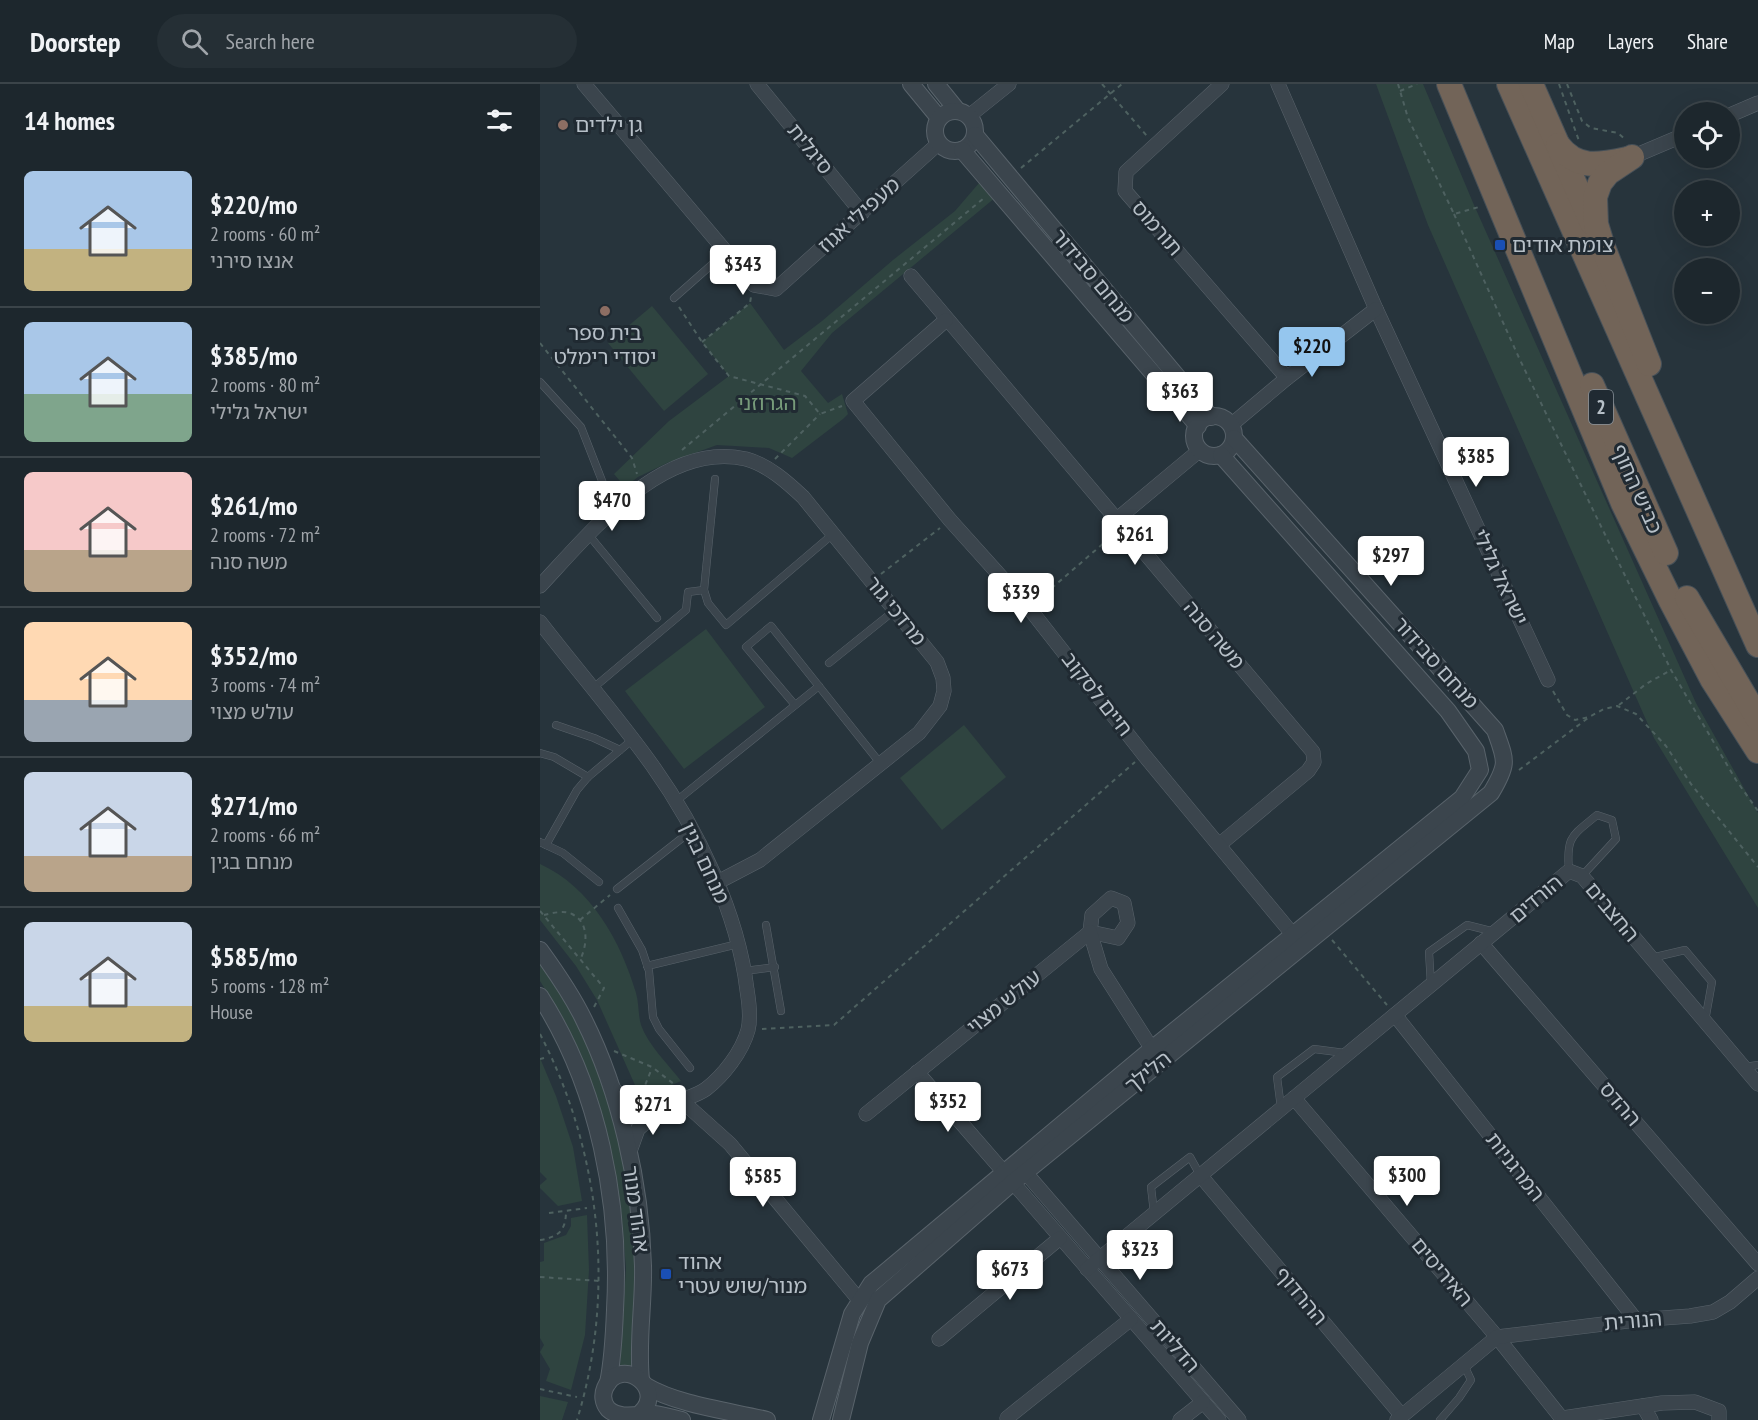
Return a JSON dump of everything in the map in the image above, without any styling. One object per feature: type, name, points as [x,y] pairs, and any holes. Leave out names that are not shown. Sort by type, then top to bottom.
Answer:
[{"type":"highway","points":[[1449,84],[1623,503],[1712,679],[1758,751]]},
{"type":"highway","name":"כביש החוף","points":[[1464,84],[1644,508],[1687,599],[1758,719]]},
{"type":"highway","name":"2","points":[[1509,84],[1758,645]]},
{"type":"highway","points":[[1531,84],[1568,142],[1603,247],[1640,341],[1725,575]]},
{"type":"highway","points":[[1568,142],[1568,156],[1580,162],[1601,165],[1637,156]]},
{"type":"highway","points":[[1603,247],[1596,225],[1595,197],[1600,183],[1608,172],[1637,156]]},
{"type":"street","points":[[584,84],[754,285]]},
{"type":"street","name":"סיגלית","points":[[757,84],[862,213]]},
{"type":"street","points":[[911,84],[939,118]]},
{"type":"street","points":[[936,84],[963,113],[975,128],[972,141],[962,150],[950,150],[939,143],[935,131],[939,118],[950,111],[963,113],[1009,84]]},
{"type":"street","name":"תורמוס","points":[[1222,84],[1126,172],[1125,191],[1287,378]]},
{"type":"street","name":"ישראל גלילי","points":[[1278,84],[1376,309],[1548,681]]},
{"type":"street","points":[[1740,111],[1758,103]]},
{"type":"street","name":"מנחם סבידור","points":[[975,135],[1204,421]]},
{"type":"street","points":[[1637,156],[1674,139]]},
{"type":"street","name":"מעפילי אגוז","points":[[754,285],[776,289],[939,143]]},
{"type":"street","name":"מנחם סבידור","points":[[962,150],[1204,421]]},
{"type":"street","name":"משה סנה","points":[[911,276],[1313,752],[1314,762],[1308,771],[1219,845]]},
{"type":"street","points":[[1233,431],[1222,418],[1204,421],[1194,435],[1200,450],[1209,456],[1221,456],[1230,449],[1233,431],[1287,378],[1376,309]]},
{"type":"street","points":[[853,401],[946,320]]},
{"type":"street","name":"חיים לסקוב","points":[[853,401],[950,520],[1029,608],[1144,754],[1297,940]]},
{"type":"street","name":"מנחם סבידור","points":[[1233,431],[1495,730],[1505,760]]},
{"type":"street","points":[[1119,523],[1200,450]]},
{"type":"street","name":"מרדכי גור","points":[[540,586],[613,508],[646,484],[680,465],[724,456],[748,460],[784,480],[803,497],[938,662],[944,691],[940,706],[919,734],[760,860],[716,882]]},
{"type":"street","name":"מנחם סבידור","points":[[1221,456],[1448,711],[1476,751],[1480,770]]},
{"type":"street","name":"מרדכי גור","points":[[540,572],[588,534]]},
{"type":"street","name":"מנחם בגין","points":[[540,622],[652,766],[675,802],[728,910],[744,971],[749,1003],[748,1030],[737,1053],[722,1074],[705,1089],[664,1107],[654,1114],[639,1129],[628,1156]]},
{"type":"street","name":"הלילך","points":[[841,1420],[860,1343],[878,1300],[1152,1049],[1297,940],[1323,929],[1491,793],[1502,775],[1505,760]]},
{"type":"street","name":"הלילך","points":[[817,1417],[852,1314],[870,1284],[1014,1173],[1297,940],[1462,798],[1480,770]]},
{"type":"street","name":"הורדים","points":[[1087,1269],[1495,932],[1575,874]]},
{"type":"street","name":"החצבים","points":[[1575,874],[1704,1021],[1751,1066],[1758,1084]]},
{"type":"street","name":"עולש מצוי","points":[[866,1114],[1090,932],[1101,969],[1152,1049]]},
{"type":"street","name":"ההדס","points":[[1481,944],[1758,1264]]},
{"type":"street","name":"אהוד מנור","points":[[540,950],[569,994],[594,1042],[610,1085],[628,1156],[642,1243],[643,1268],[639,1327],[644,1383]]},
{"type":"street","name":"אהוד מנור","points":[[540,996],[560,1029],[571,1053],[596,1130],[613,1211],[616,1244],[613,1357],[599,1420]]},
{"type":"street","name":"המרגניות","points":[[1395,1015],[1636,1320]]},
{"type":"street","points":[[917,1072],[1014,1173]]},
{"type":"street","points":[[610,1085],[627,1103],[636,1107]]},
{"type":"street","points":[[686,1098],[730,1144],[860,1301]]},
{"type":"street","name":"האיריסים","points":[[1294,1098],[1497,1337]]},
{"type":"street","name":"מנחם בגין","points":[[636,1107],[647,1109],[664,1107]]},
{"type":"street","name":"הדליות","points":[[1014,1173],[1060,1238],[1219,1420]]},
{"type":"street","name":"הדליות","points":[[1014,1173],[1100,1259],[1239,1420]]},
{"type":"street","name":"ההרדוף","points":[[1200,1175],[1400,1418]]},
{"type":"street","points":[[939,1339],[1060,1238]]},
{"type":"street","name":"הנורית","points":[[1497,1337],[1713,1312],[1730,1302],[1758,1278]]},
{"type":"street","name":"הדליות","points":[[1007,1418],[1131,1319]]},
{"type":"street","points":[[1400,1418],[1497,1337],[1563,1419],[1662,1403],[1695,1402],[1719,1411],[1719,1420]]},
{"type":"street","points":[[682,1420],[654,1414],[632,1419],[615,1416],[605,1405],[605,1391],[620,1375],[627,1374],[656,1392],[680,1400],[767,1420]]},
{"type":"street","points":[[632,1419],[641,1414],[646,1406],[648,1394],[644,1383]]},
{"type":"street","name":"הדליות","points":[[1180,1420],[1203,1402]]},
{"type":"street","points":[[846,1403],[852,1420]]},
{"type":"street","points":[[1644,1407],[1651,1420]]},
{"type":"lane","points":[[674,298],[726,252]]},
{"type":"lane","points":[[540,382],[581,427],[613,508]]},
{"type":"lane","points":[[715,479],[704,590],[708,603],[726,625],[833,534]]},
{"type":"lane","points":[[588,534],[657,618]]},
{"type":"lane","points":[[592,689],[686,609],[688,592],[704,590]]},
{"type":"lane","points":[[829,663],[895,610]]},
{"type":"lane","points":[[795,705],[746,646],[771,626],[880,763]]},
{"type":"lane","points":[[675,802],[819,686]]},
{"type":"lane","points":[[556,725],[620,750]]},
{"type":"lane","points":[[599,882],[572,860],[543,844],[577,790],[588,777],[632,740]]},
{"type":"lane","points":[[540,753],[554,757],[588,777]]},
{"type":"lane","name":"הורדים","points":[[1597,815],[1612,820],[1616,839],[1575,874],[1567,849],[1574,835],[1597,815]]},
{"type":"lane","points":[[617,890],[691,831]]},
{"type":"lane","points":[[618,908],[629,925],[647,966],[653,1017],[659,1029],[690,1068]]},
{"type":"lane","points":[[766,925],[781,1011]]},
{"type":"lane","name":"הורדים","points":[[1431,985],[1429,952],[1467,926],[1495,932]]},
{"type":"lane","points":[[647,966],[738,944]]},
{"type":"lane","name":"החצבים","points":[[1651,958],[1685,950],[1712,982],[1704,1021]]},
{"type":"lane","points":[[744,971],[775,967]]},
{"type":"lane","points":[[1281,1108],[1277,1077],[1314,1049],[1348,1053]]},
{"type":"lane","points":[[1154,1214],[1150,1187],[1190,1157],[1200,1175]]},
{"type":"lane","points":[[1440,1420],[1471,1380],[1464,1365]]},
{"type":"path","points":[[1102,84],[1155,146]]},
{"type":"path","points":[[1010,177],[1122,84]]},
{"type":"path","points":[[1398,84],[1408,118],[1520,360],[1671,670],[1736,780],[1758,811]]},
{"type":"path","points":[[1400,91],[1417,84]]},
{"type":"path","points":[[1559,84],[1568,142]]},
{"type":"path","points":[[1567,84],[1582,121],[1591,128],[1618,133],[1637,156]]},
{"type":"path","points":[[675,456],[995,188]]},
{"type":"path","points":[[1454,214],[1479,207]]},
{"type":"path","points":[[702,342],[750,303],[754,285]]},
{"type":"path","points":[[674,298],[702,342],[729,376],[805,396],[820,414]]},
{"type":"path","points":[[540,343],[632,458],[638,477]]},
{"type":"path","points":[[766,468],[820,414],[853,401]]},
{"type":"path","points":[[872,581],[950,520]]},
{"type":"path","points":[[1029,608],[1119,523]]},
{"type":"path","points":[[1505,760],[1517,771],[1589,717],[1604,709],[1617,706],[1646,684],[1671,670]]},
{"type":"path","points":[[1548,681],[1567,715],[1575,720],[1589,717]]},
{"type":"path","points":[[1617,706],[1636,714],[1666,746],[1691,784],[1758,867]]},
{"type":"path","points":[[748,1030],[834,1025],[1144,754]]},
{"type":"path","points":[[580,920],[617,890]]},
{"type":"path","points":[[540,911],[604,988],[585,1023]]},
{"type":"path","points":[[544,915],[559,912],[571,913],[580,920],[584,926],[586,939],[580,960]]},
{"type":"path","points":[[1323,929],[1395,1015]]},
{"type":"path","points":[[540,1034],[562,1082],[580,1134],[591,1182],[599,1281],[590,1370],[577,1420]]},
{"type":"path","points":[[594,1042],[652,1067],[686,1098]]},
{"type":"path","points":[[540,1059],[544,1058]]},
{"type":"path","points":[[636,1107],[652,1067]]},
{"type":"path","points":[[549,1214],[587,1208]]},
{"type":"path","points":[[540,1240],[559,1235],[566,1224],[566,1211]]},
{"type":"path","points":[[540,1277],[616,1282]]},
{"type":"path","points":[[540,1389],[578,1397]]},
{"type":"green space","points":[[1376,84],[1423,84],[1474,205],[1696,703],[1758,813],[1758,908],[1654,738],[1428,225]]},
{"type":"green space","name":"הגרוזני","points":[[985,176],[996,197],[832,333],[801,371],[828,403],[842,394],[848,414],[843,419],[792,458],[769,448],[717,445],[667,463],[638,477],[625,487],[614,474],[669,421],[729,376],[702,342],[750,303],[784,350],[955,211]]},
{"type":"green space","points":[[652,306],[708,374],[664,411],[608,343]]},
{"type":"green space","points":[[706,629],[765,707],[684,769],[625,691]]},
{"type":"green space","points":[[964,725],[1006,777],[942,830],[900,778]]},
{"type":"green space","points":[[540,864],[558,874],[574,887],[602,918],[630,974],[644,1032],[653,1047],[681,1081],[650,1095],[639,1094],[597,1000],[576,966],[540,920]]},
{"type":"green space","points":[[540,961],[577,1020],[609,1102],[626,1174],[636,1243],[633,1366],[620,1365],[626,1268],[621,1210],[615,1176],[587,1071],[567,1025],[540,981]]},
{"type":"green space","points":[[540,1058],[573,1147],[582,1201],[558,1206],[540,1188],[540,1185],[547,1179],[540,1172]]},
{"type":"green space","points":[[587,1215],[589,1270],[585,1335],[571,1390],[546,1381],[550,1369],[540,1352],[544,1345],[540,1338],[540,1262],[544,1261],[544,1243],[566,1235],[571,1226],[571,1218]]},
{"type":"green space","points":[[540,1396],[568,1402],[562,1420],[540,1420]]},
{"type":"place","name":"גן ילדים","points":[[563,125]]},
{"type":"place","name":"צומת אודים","points":[[1500,245]]},
{"type":"place","name":"בית ספר יסודי רימלט","points":[[605,311]]},
{"type":"place","name":"אהוד מנור/שוש עטרי","points":[[666,1274]]}]
